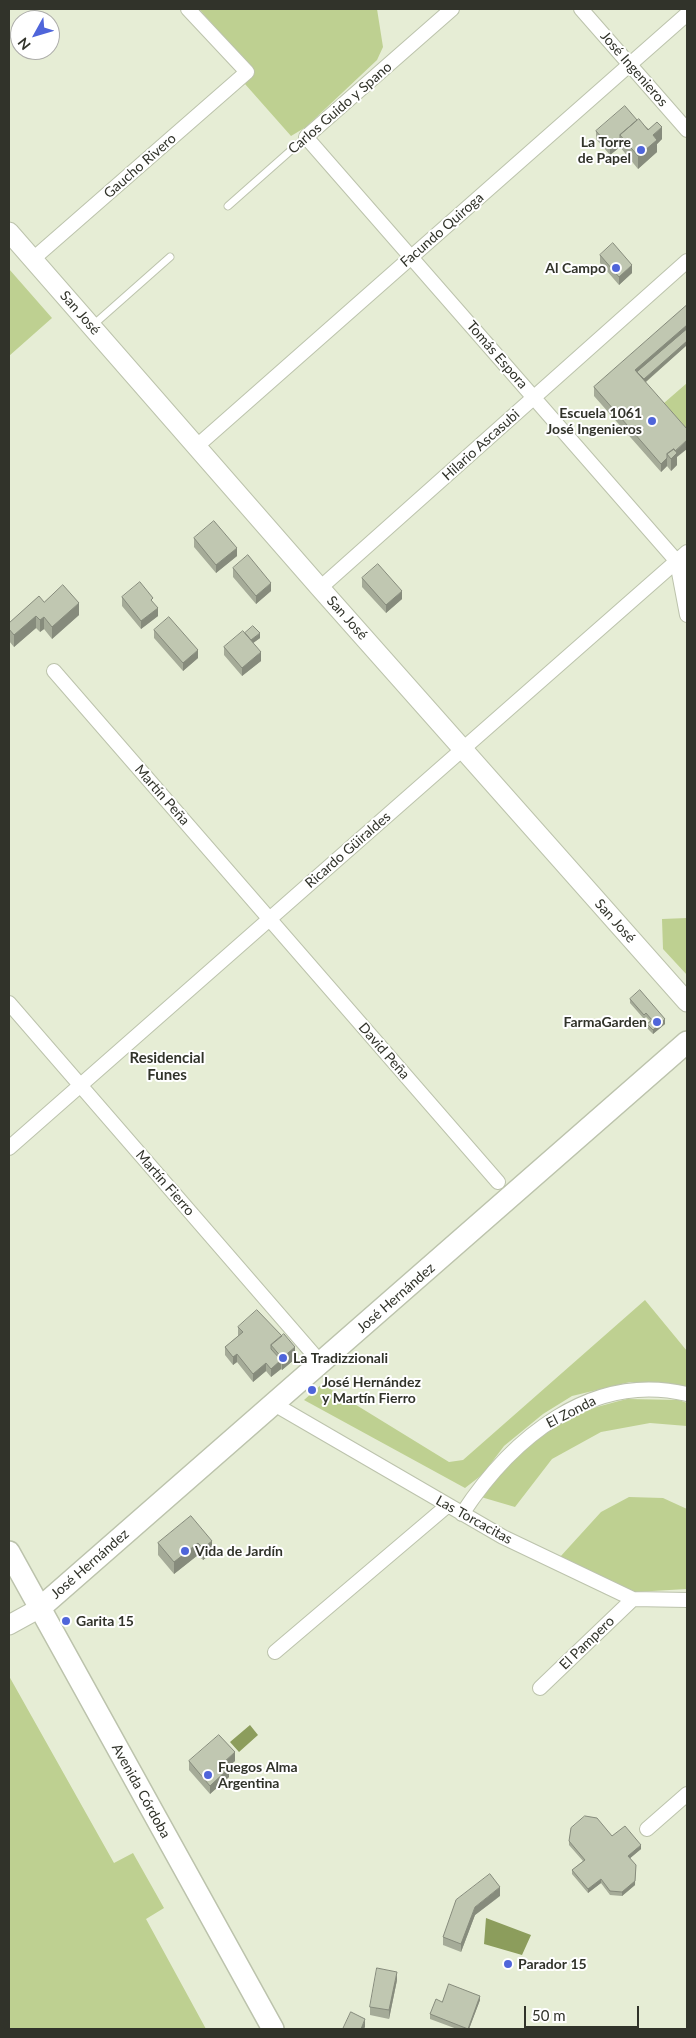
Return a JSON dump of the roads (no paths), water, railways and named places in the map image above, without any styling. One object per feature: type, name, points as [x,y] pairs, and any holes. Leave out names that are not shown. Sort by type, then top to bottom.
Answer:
[{"type":"main road","name":"José Hernández","points":[[40,1608],[687,1042]]},
{"type":"main road","name":"Avenida Córdoba","points":[[9,1552],[273,2029]]},
{"type":"street","name":"Gaucho Rivero","points":[[33,259],[247,72],[188,9]]},
{"type":"street","name":"Carlos Guido y Spano","points":[[306,137],[452,9]]},
{"type":"street","name":"José Ingenieros","points":[[581,9],[687,130]]},
{"type":"street","name":"Facundo Quiroga","points":[[197,446],[687,14]]},
{"type":"street","name":"Tomás Espora","points":[[306,137],[534,398],[682,557],[687,573]]},
{"type":"street","name":"San José","points":[[9,232],[320,588],[687,1002]]},
{"type":"street","name":"Hilario Ascasubi","points":[[320,588],[687,261]]},
{"type":"street","points":[[682,557],[687,615]]},
{"type":"street","name":"Ricardo Güiraldes","points":[[9,1148],[682,557]]},
{"type":"street","name":"Martín Peña","points":[[54,671],[270,919]]},
{"type":"street","name":"David Peña","points":[[270,919],[498,1182]]},
{"type":"street","name":"Martín Fierro","points":[[9,1002],[321,1363]]},
{"type":"street","name":"El Zonda","points":[[462,1514],[480,1487],[516,1450],[550,1420],[589,1400],[636,1389],[687,1394]]},
{"type":"street","name":"Las Torcacitas","points":[[274,1404],[503,1537],[634,1598],[687,1600]]},
{"type":"street","points":[[274,1652],[447,1506]]},
{"type":"street","name":"El Pampero","points":[[540,1688],[634,1598]]},
{"type":"street","name":"José Hernández","points":[[9,1625],[40,1608]]},
{"type":"street","points":[[647,1829],[687,1794]]},
{"type":"lane","name":"Carlos Guido y Spano","points":[[228,206],[306,137]]},
{"type":"lane","points":[[92,326],[170,257]]},
{"type":"place","name":"La Torre de Papel","points":[[641,150]]},
{"type":"place","name":"Al Campo","points":[[616,268]]},
{"type":"place","name":"Escuela 1061 José Ingenieros","points":[[652,421]]},
{"type":"place","name":"FarmaGarden","points":[[657,1022]]},
{"type":"place","name":"La Tradizzionali","points":[[283,1358]]},
{"type":"place","name":"José Hernández y Martín Fierro","points":[[312,1390]]},
{"type":"place","name":"Vida de Jardín","points":[[185,1551]]},
{"type":"place","name":"Garita 15","points":[[66,1621]]},
{"type":"place","name":"Fuegos Alma Argentina","points":[[208,1775]]},
{"type":"place","name":"Parador 15","points":[[508,1964]]},
{"type":"district","name":"Residencial Funes","points":[[167,1066]]}]
